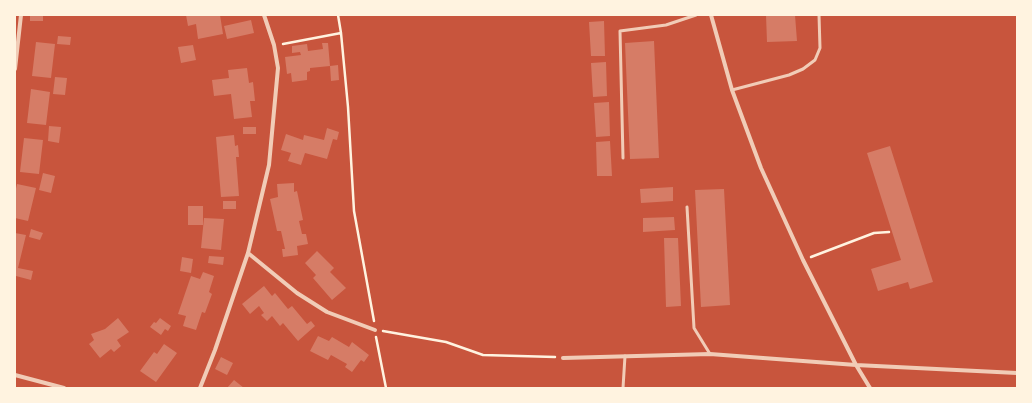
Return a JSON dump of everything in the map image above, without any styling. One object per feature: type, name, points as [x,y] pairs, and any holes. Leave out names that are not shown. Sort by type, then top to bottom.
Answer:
[{"type":"street","points":[[15,69],[16,43],[21,15]]},
{"type":"street","points":[[200,388],[215,350],[248,253],[269,165],[278,68],[274,45],[264,15]]},
{"type":"street","points":[[711,15],[732,90],[762,168],[803,260],[856,365],[870,388]]},
{"type":"street","points":[[248,253],[297,293],[327,312],[375,330]]},
{"type":"street","points":[[563,358],[710,354],[856,365],[1017,373]]},
{"type":"street","points":[[15,375],[64,388]]},
{"type":"lane","points":[[623,158],[620,31],[666,25],[696,15]]},
{"type":"lane","points":[[732,90],[789,75],[803,69],[815,60],[820,48],[819,15]]},
{"type":"lane","points":[[687,207],[694,328],[710,354]]},
{"type":"lane","points":[[623,388],[625,356]]},
{"type":"path","points":[[338,15],[348,107],[354,211],[386,388]]},
{"type":"path","points":[[274,45],[341,33]]},
{"type":"path","points":[[803,260],[874,233],[889,232]]},
{"type":"path","points":[[375,330],[446,342],[483,355],[563,358]]},
{"type":"building","points":[[30,15],[43,15],[43,21],[30,21]]},
{"type":"building","points":[[186,15],[220,15],[223,34],[198,39],[196,24],[188,26]]},
{"type":"building","points":[[766,15],[795,15],[797,41],[767,42]]},
{"type":"building","points":[[251,20],[254,33],[227,39],[224,26]]},
{"type":"building","points":[[604,21],[605,56],[591,56],[589,22]]},
{"type":"building","points":[[58,36],[71,37],[70,45],[57,44]]},
{"type":"building","points":[[654,41],[659,158],[630,159],[625,43]]},
{"type":"building","points":[[36,42],[55,44],[51,78],[32,76]]},
{"type":"building","points":[[322,43],[328,43],[330,66],[310,68],[310,71],[307,72],[307,80],[292,82],[291,73],[287,74],[285,57],[301,55],[300,52],[292,53],[292,46],[307,44],[308,51],[323,49]]},
{"type":"building","points":[[193,45],[196,60],[181,63],[178,47]]},
{"type":"building","points":[[606,62],[607,96],[593,97],[591,63]]},
{"type":"building","points":[[338,65],[339,80],[331,81],[330,66]]},
{"type":"building","points":[[247,68],[249,83],[253,82],[255,101],[250,101],[252,117],[234,119],[231,94],[214,96],[212,80],[229,78],[228,70]]},
{"type":"building","points":[[55,77],[67,78],[65,95],[53,94]]},
{"type":"building","points":[[31,89],[50,92],[46,125],[27,123]]},
{"type":"building","points":[[609,102],[610,136],[596,137],[594,103]]},
{"type":"building","points":[[49,126],[61,127],[59,143],[48,141]]},
{"type":"building","points":[[243,127],[256,127],[256,134],[243,134]]},
{"type":"building","points":[[327,128],[339,132],[337,140],[333,139],[327,159],[305,153],[301,165],[288,161],[291,153],[281,150],[286,134],[303,140],[304,135],[324,140]]},
{"type":"building","points":[[234,135],[235,146],[238,145],[239,157],[236,157],[239,196],[221,197],[216,137]]},
{"type":"building","points":[[24,138],[43,140],[39,174],[20,172]]},
{"type":"building","points":[[610,141],[612,176],[597,176],[596,142]]},
{"type":"building","points":[[890,146],[933,282],[910,289],[908,282],[878,291],[871,269],[901,260],[867,153]]},
{"type":"building","points":[[43,173],[55,176],[51,193],[39,190]]},
{"type":"building","points":[[294,183],[294,192],[297,191],[303,220],[299,221],[302,234],[306,234],[308,244],[297,246],[298,255],[283,257],[282,249],[285,249],[281,231],[277,231],[270,199],[278,197],[277,184]]},
{"type":"building","points":[[17,184],[36,188],[28,221],[15,218],[15,193]]},
{"type":"building","points":[[673,187],[673,201],[641,203],[640,189]]},
{"type":"building","points":[[724,189],[730,305],[701,307],[695,190]]},
{"type":"building","points":[[223,201],[236,201],[236,209],[223,209]]},
{"type":"building","points":[[188,206],[203,206],[203,225],[188,225]]},
{"type":"building","points":[[674,217],[675,230],[643,232],[643,218]]},
{"type":"building","points":[[204,218],[224,219],[221,250],[201,248]]},
{"type":"building","points":[[31,229],[43,233],[40,240],[29,237]]},
{"type":"building","points":[[15,233],[26,235],[18,268],[33,271],[31,280],[16,276],[15,279]]},
{"type":"building","points":[[664,238],[678,238],[681,306],[666,307]]},
{"type":"building","points":[[317,251],[334,268],[330,272],[346,288],[332,300],[313,278],[316,275],[305,263]]},
{"type":"building","points":[[209,256],[224,257],[223,265],[208,263]]},
{"type":"building","points":[[182,257],[193,259],[191,273],[180,271]]},
{"type":"building","points":[[203,272],[214,276],[209,292],[212,294],[205,313],[202,312],[196,330],[183,326],[186,316],[178,314],[191,276],[200,279]]},
{"type":"building","points":[[264,286],[272,296],[275,293],[288,309],[292,306],[307,324],[311,321],[315,326],[298,341],[283,323],[280,326],[272,316],[267,321],[261,315],[264,313],[259,306],[250,314],[242,304]]},
{"type":"building","points":[[118,318],[129,332],[117,340],[121,346],[114,352],[111,349],[100,358],[89,344],[94,340],[91,334],[105,329]]},
{"type":"building","points":[[160,318],[171,326],[168,331],[165,329],[161,335],[150,327]]},
{"type":"building","points":[[318,336],[329,341],[332,337],[349,347],[352,342],[369,355],[364,362],[361,360],[352,372],[345,367],[347,364],[331,355],[328,360],[310,351]]},
{"type":"building","points":[[164,344],[177,353],[156,382],[140,371],[154,352],[157,354]]},
{"type":"building","points":[[221,357],[233,363],[227,375],[215,369]]},
{"type":"building","points":[[234,380],[244,388],[227,388]]}]
